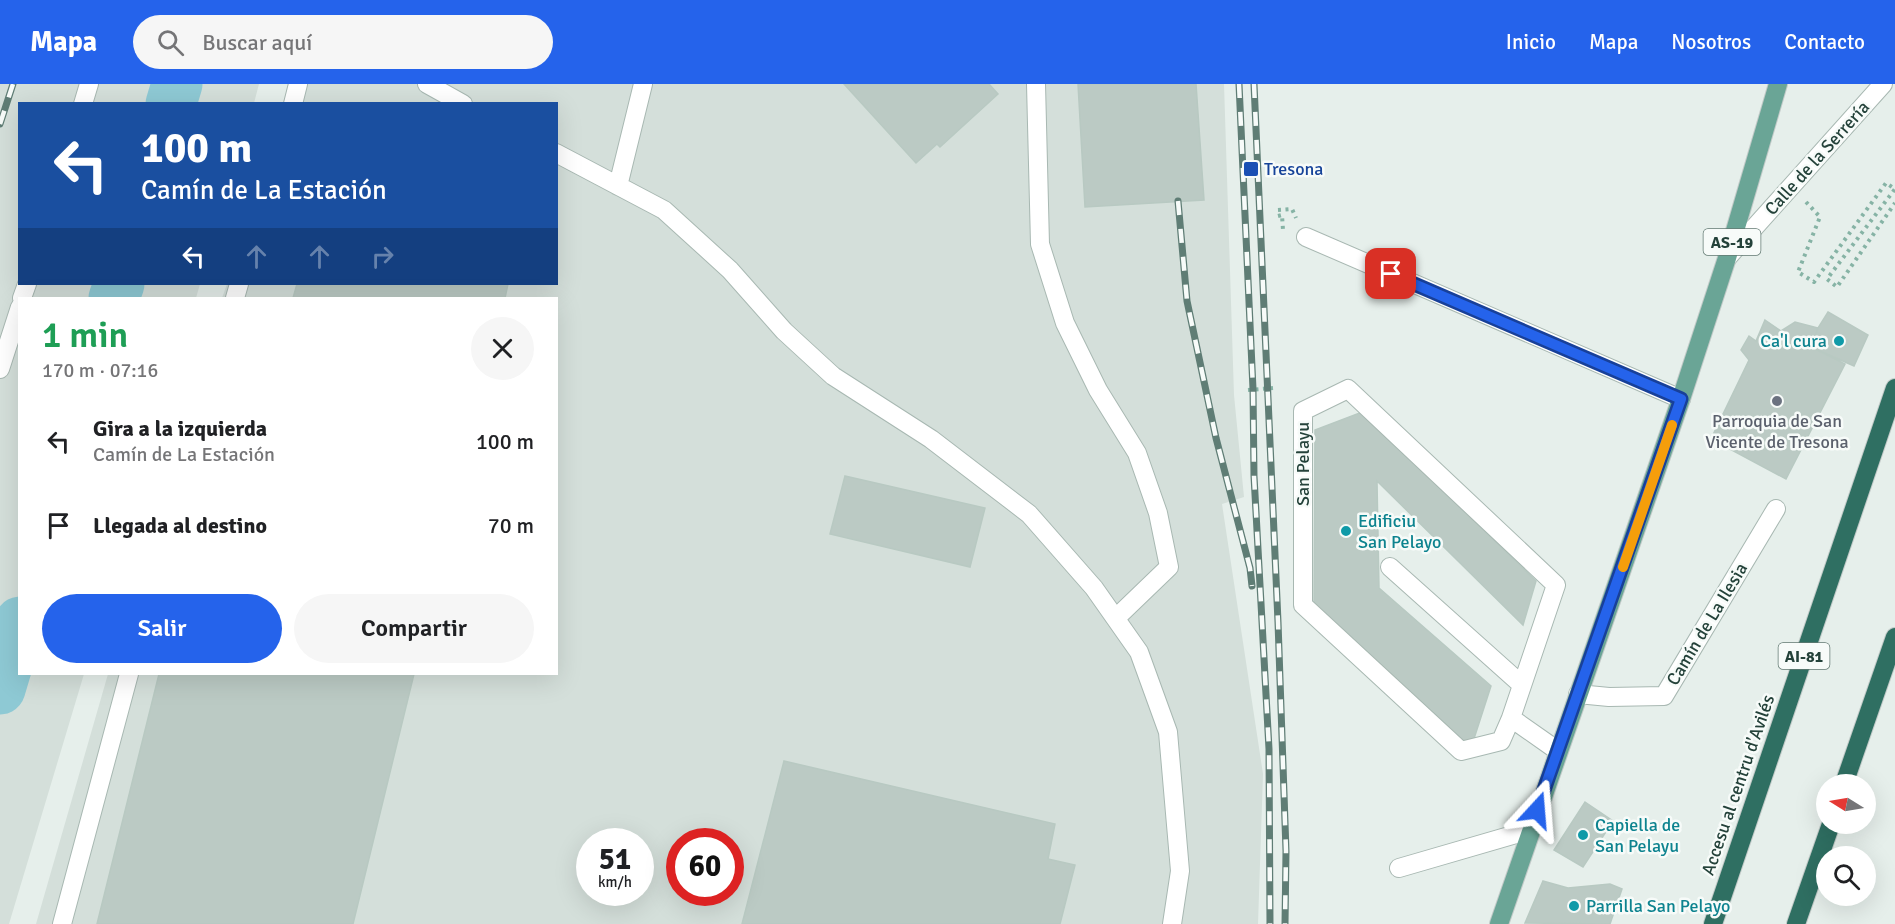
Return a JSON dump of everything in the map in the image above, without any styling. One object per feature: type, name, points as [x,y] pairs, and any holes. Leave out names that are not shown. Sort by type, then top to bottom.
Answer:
[{"type":"highway","name":"Accesu al centru d'Avilés","points":[[1713,924],[1895,388]]},
{"type":"highway","points":[[1847,774],[1895,637]]},
{"type":"highway","points":[[1796,924],[1828,834]]},
{"type":"main road","name":"AS-19","points":[[1498,924],[1681,399],[1727,258],[1775,85]]},
{"type":"street","points":[[84,102],[89,84]]},
{"type":"street","points":[[293,102],[298,84]]},
{"type":"street","points":[[427,84],[459,102]]},
{"type":"street","points":[[618,186],[643,84]]},
{"type":"street","points":[[1036,84],[1040,244],[1065,323],[1098,390],[1137,453],[1158,513],[1169,567],[1116,618]]},
{"type":"street","name":"Calle de la Serrería","points":[[1727,258],[1883,84]]},
{"type":"street","points":[[558,154],[664,210],[730,270],[784,331],[833,376],[931,439],[1029,514],[1094,588],[1139,652],[1168,732],[1180,871],[1173,924]]},
{"type":"street","points":[[1306,237],[1681,399]]},
{"type":"street","points":[[0,369],[18,313]]},
{"type":"street","name":"San Pelayu","points":[[1348,389],[1556,585],[1511,718],[1501,741],[1461,751],[1303,605],[1304,411],[1348,389]]},
{"type":"street","name":"Camín de La Ilesia","points":[[1578,694],[1609,697],[1664,696],[1776,509]]},
{"type":"street","points":[[1390,567],[1522,685]]},
{"type":"street","points":[[62,924],[129,675]]},
{"type":"street","points":[[1511,718],[1558,751]]},
{"type":"street","points":[[1399,868],[1530,830]]},
{"type":"path","points":[[1791,186],[1820,217],[1798,272],[1814,282],[1886,183],[1895,189],[1827,279],[1837,287],[1895,202]]},
{"type":"path","points":[[1248,390],[1273,388]]},
{"type":"shaded area","points":[[0,84],[259,84],[254,102],[18,102],[18,285],[200,285],[196,297],[18,297],[18,675],[84,675],[9,924],[0,924]]},
{"type":"shaded area","points":[[294,84],[1224,84],[1234,395],[1244,497],[1222,504],[1263,774],[1258,924],[36,924],[108,675],[558,675],[558,297],[222,297],[227,285],[558,285],[558,102],[287,102]]},
{"type":"building","points":[[844,84],[989,84],[998,94],[940,147],[937,144],[916,163]]},
{"type":"building","points":[[1078,84],[1196,84],[1204,200],[1085,207]]},
{"type":"building","points":[[297,285],[508,285],[505,297],[293,297]]},
{"type":"building","name":"Ca'l cura","points":[[1828,312],[1868,335],[1854,366],[1811,347],[1818,328]]},
{"type":"building","name":"Parroquia de San Vicente de Tresona","points":[[1765,320],[1781,331],[1795,322],[1818,328],[1811,347],[1845,364],[1786,479],[1711,439],[1749,360],[1741,350],[1749,336],[1756,341]]},
{"type":"building","name":"Edificiu San Pelayo","points":[[1362,412],[1536,581],[1523,625],[1377,481],[1379,588],[1491,686],[1471,748],[1314,603],[1315,430]]},
{"type":"building","points":[[845,476],[985,508],[970,567],[830,534]]},
{"type":"building","points":[[159,675],[414,675],[353,924],[97,924]]},
{"type":"building","points":[[784,761],[1055,824],[1048,859],[1075,865],[1060,924],[742,924]]},
{"type":"building","name":"Capiella de San Pelayu","points":[[1585,802],[1613,821],[1583,867],[1554,850]]},
{"type":"building","name":"Parrilla San Pelayo","points":[[1543,881],[1568,888],[1610,884],[1622,889],[1610,924],[1525,923]]},
{"type":"waterway","points":[[172,102],[177,84]]},
{"type":"waterway","points":[[114,297],[119,285]]},
{"type":"waterway","points":[[0,689],[18,629]]},
{"type":"railway","points":[[0,124],[13,84]]},
{"type":"railway","points":[[1239,84],[1253,389],[1254,476],[1269,749],[1270,924]]},
{"type":"railway","points":[[1254,84],[1278,622],[1286,851],[1285,924]]},
{"type":"railway","points":[[1178,201],[1187,301],[1216,438],[1250,568],[1252,586]]},
{"type":"slow traffic","points":[[1623,567],[1672,425]]},
{"type":"place","name":"Tresona","points":[[1251,169]]},
{"type":"place","name":"Ca'l cura","points":[[1839,341]]},
{"type":"place","name":"Parroquia de San Vicente de Tresona","points":[[1777,401]]},
{"type":"place","name":"Edificiu San Pelayo","points":[[1346,531]]},
{"type":"place","name":"Capiella de San Pelayu","points":[[1583,835]]},
{"type":"place","name":"Parrilla San Pelayo","points":[[1574,906]]},
{"type":"route","points":[[1391,274],[1681,399],[1537,810]]}]
